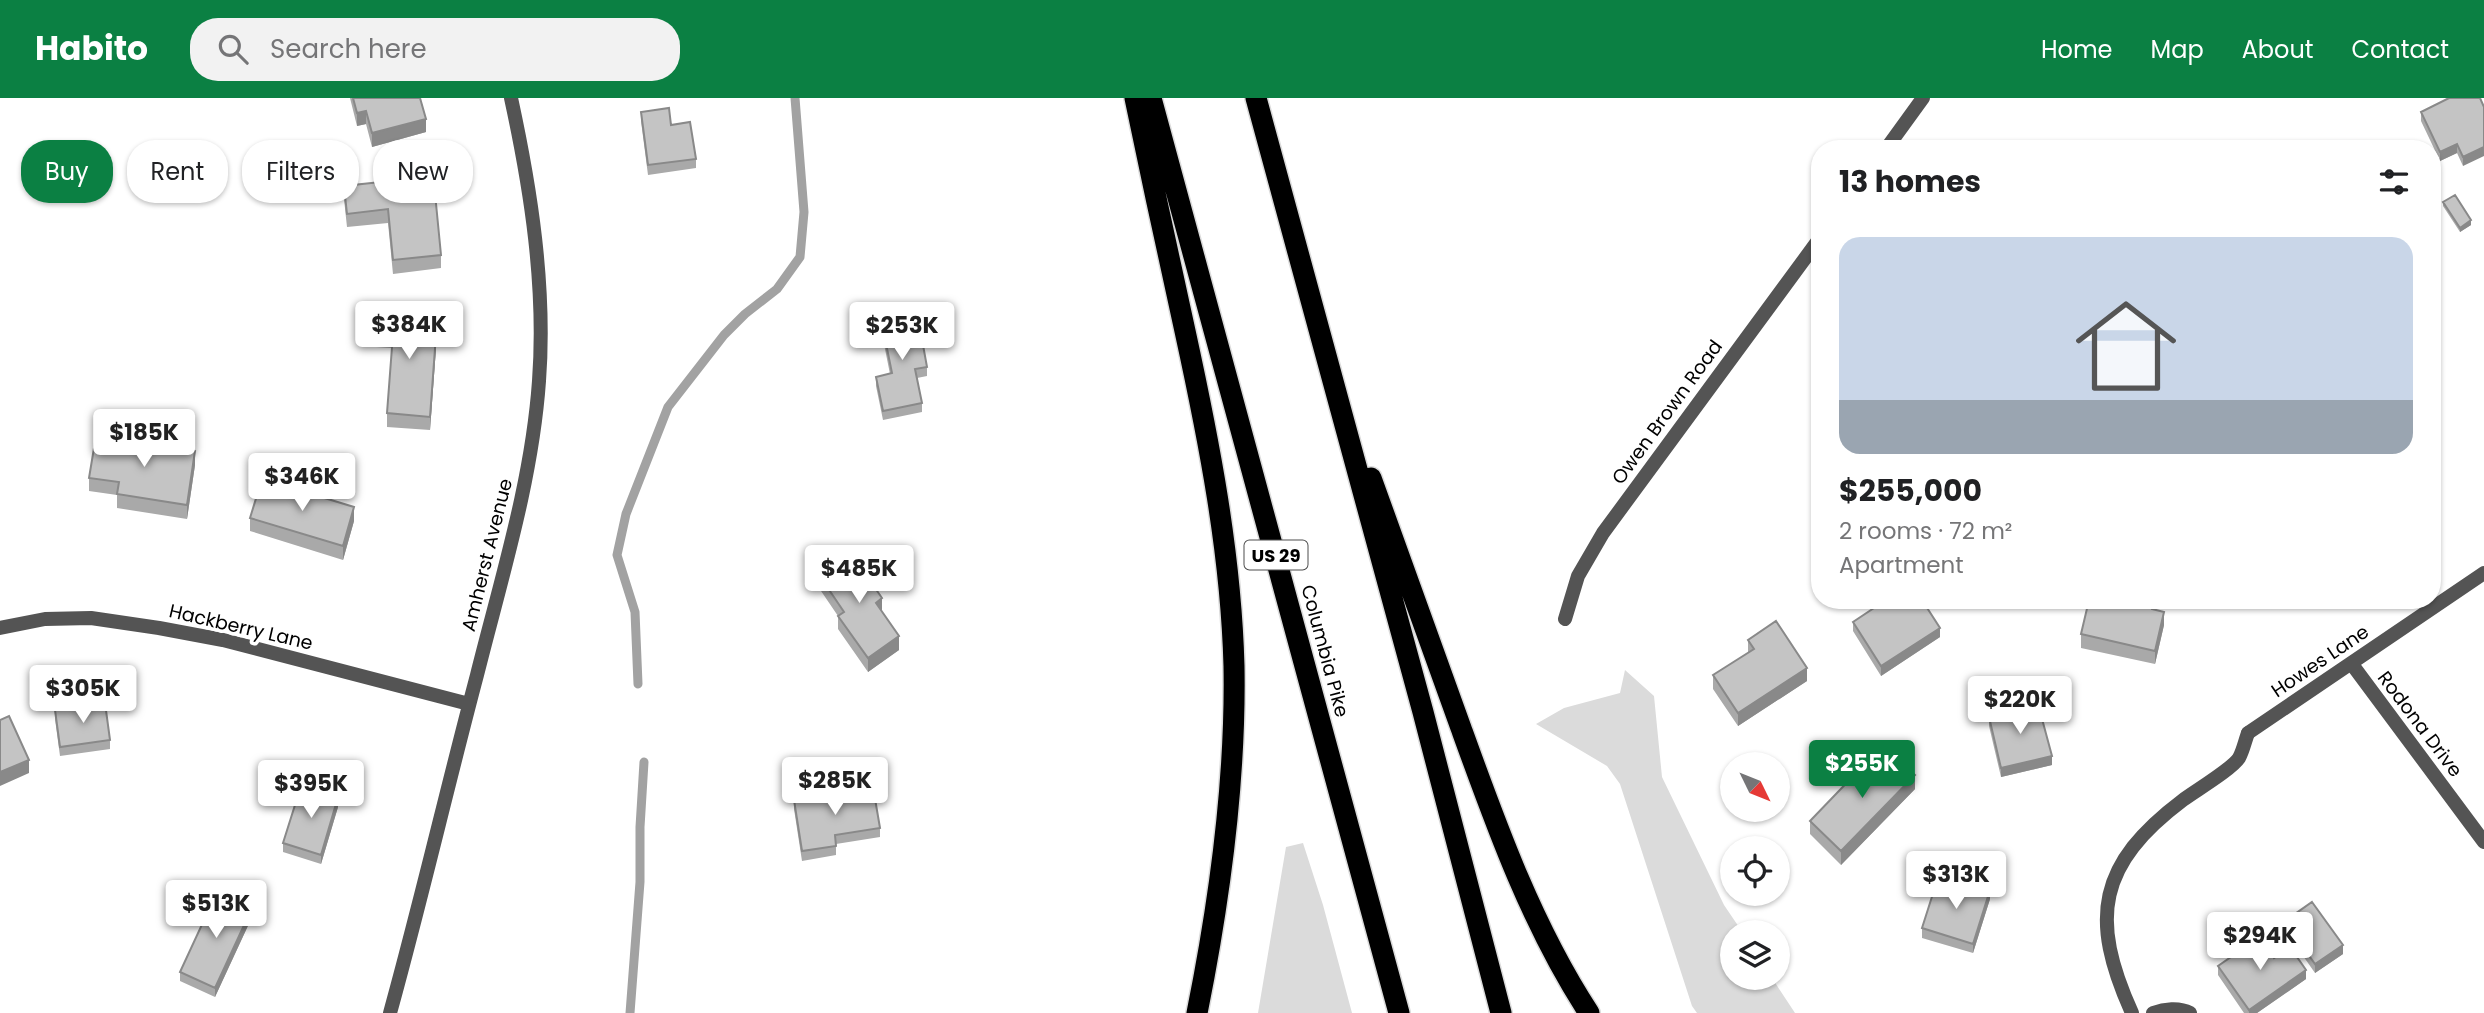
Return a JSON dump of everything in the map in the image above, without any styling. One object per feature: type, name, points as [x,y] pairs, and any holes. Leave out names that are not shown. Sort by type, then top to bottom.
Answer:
[{"type":"highway","points":[[1135,98],[1207,432],[1224,548],[1234,665],[1230,796],[1211,943],[1197,1013]]},
{"type":"highway","name":"Columbia Pike","points":[[1152,98],[1398,1013]]},
{"type":"highway","points":[[1256,98],[1423,712],[1501,1013]]},
{"type":"highway","points":[[1316,325],[1479,778],[1528,898],[1571,985],[1589,1013]]},
{"type":"street","name":"Amherst Avenue","points":[[390,1013],[530,460],[539,381],[537,255],[523,154],[511,98]]},
{"type":"street","points":[[1893,140],[1923,98]]},
{"type":"street","name":"Owen Brown Road","points":[[1565,620],[1578,576],[1603,533],[1811,249]]},
{"type":"street","name":"Howes Lane","points":[[2441,602],[2484,573]]},
{"type":"street","name":"Howes Lane","points":[[2132,1013],[2116,978],[2108,945],[2107,908],[2115,877],[2128,851],[2151,825],[2238,760],[2248,733],[2431,609]]},
{"type":"street","name":"Hackberry Lane","points":[[0,628],[45,619],[79,618],[159,628],[223,640],[469,704]]},
{"type":"street","name":"Rodona Drive","points":[[2351,663],[2484,842]]},
{"type":"street","points":[[2153,1013],[2185,1010],[2190,1013]]},
{"type":"shaded area","points":[[1625,670],[1654,696],[1662,777],[1720,897],[1720,906],[1725,906],[1734,920],[1720,920],[1720,990],[1780,990],[1795,1013],[1697,1013],[1692,1006],[1620,784],[1607,766],[1536,724],[1564,708],[1620,693]]},
{"type":"shaded area","points":[[1303,843],[1352,1013],[1258,1013],[1286,847]]},
{"type":"building","points":[[353,98],[420,98],[426,119],[372,133],[366,111],[357,113]]},
{"type":"building","points":[[2449,98],[2480,98],[2484,107],[2484,147],[2463,157],[2457,144],[2441,152],[2441,140],[2434,140],[2421,112]]},
{"type":"building","points":[[669,108],[671,125],[690,122],[696,159],[648,165],[641,112]]},
{"type":"building","points":[[373,183],[373,203],[436,203],[441,255],[393,260],[388,209],[347,214],[346,203],[359,203],[359,184]]},
{"type":"building","points":[[2455,195],[2471,220],[2460,228],[2443,202]]},
{"type":"building","points":[[379,306],[406,308],[405,318],[437,321],[430,417],[387,413],[393,334],[376,333]]},
{"type":"building","points":[[917,312],[927,367],[915,369],[922,403],[883,411],[876,377],[892,373],[881,319]]},
{"type":"building","points":[[96,436],[195,451],[187,505],[117,494],[119,482],[89,478]]},
{"type":"building","points":[[262,479],[354,507],[343,546],[250,518]]},
{"type":"building","points":[[850,552],[882,598],[876,603],[899,636],[868,658],[838,616],[844,612],[819,575]]},
{"type":"building","points":[[1872,609],[1928,609],[1940,628],[1881,666],[1853,622]]},
{"type":"building","points":[[2087,609],[2152,609],[2164,612],[2155,651],[2081,634]]},
{"type":"building","points":[[1776,621],[1807,668],[1738,713],[1713,675],[1754,649],[1748,640]]},
{"type":"building","points":[[105,703],[110,740],[60,747],[55,710]]},
{"type":"building","points":[[2038,704],[2052,756],[2001,768],[1989,717]]},
{"type":"building","points":[[9,716],[29,760],[0,772],[0,720]]},
{"type":"building","points":[[1890,751],[1915,775],[1841,851],[1810,821],[1861,768],[1867,774]]},
{"type":"building","points":[[301,786],[338,797],[321,855],[283,843]]},
{"type":"building","points":[[873,787],[880,828],[835,835],[836,846],[802,851],[794,800]]},
{"type":"building","points":[[1937,881],[1960,888],[1962,882],[1990,890],[1973,944],[1922,928]]},
{"type":"building","points":[[217,892],[252,908],[215,988],[180,972]]},
{"type":"building","points":[[2312,902],[2343,945],[2315,964],[2285,921]]},
{"type":"building","points":[[2260,937],[2274,958],[2290,947],[2306,970],[2249,1010],[2218,966]]},
{"type":"waterway","points":[[638,684],[635,612],[617,555],[626,514],[668,407],[724,335],[777,289],[800,257],[804,212],[795,98]]},
{"type":"waterway","points":[[630,1013],[640,882],[644,762]]}]
